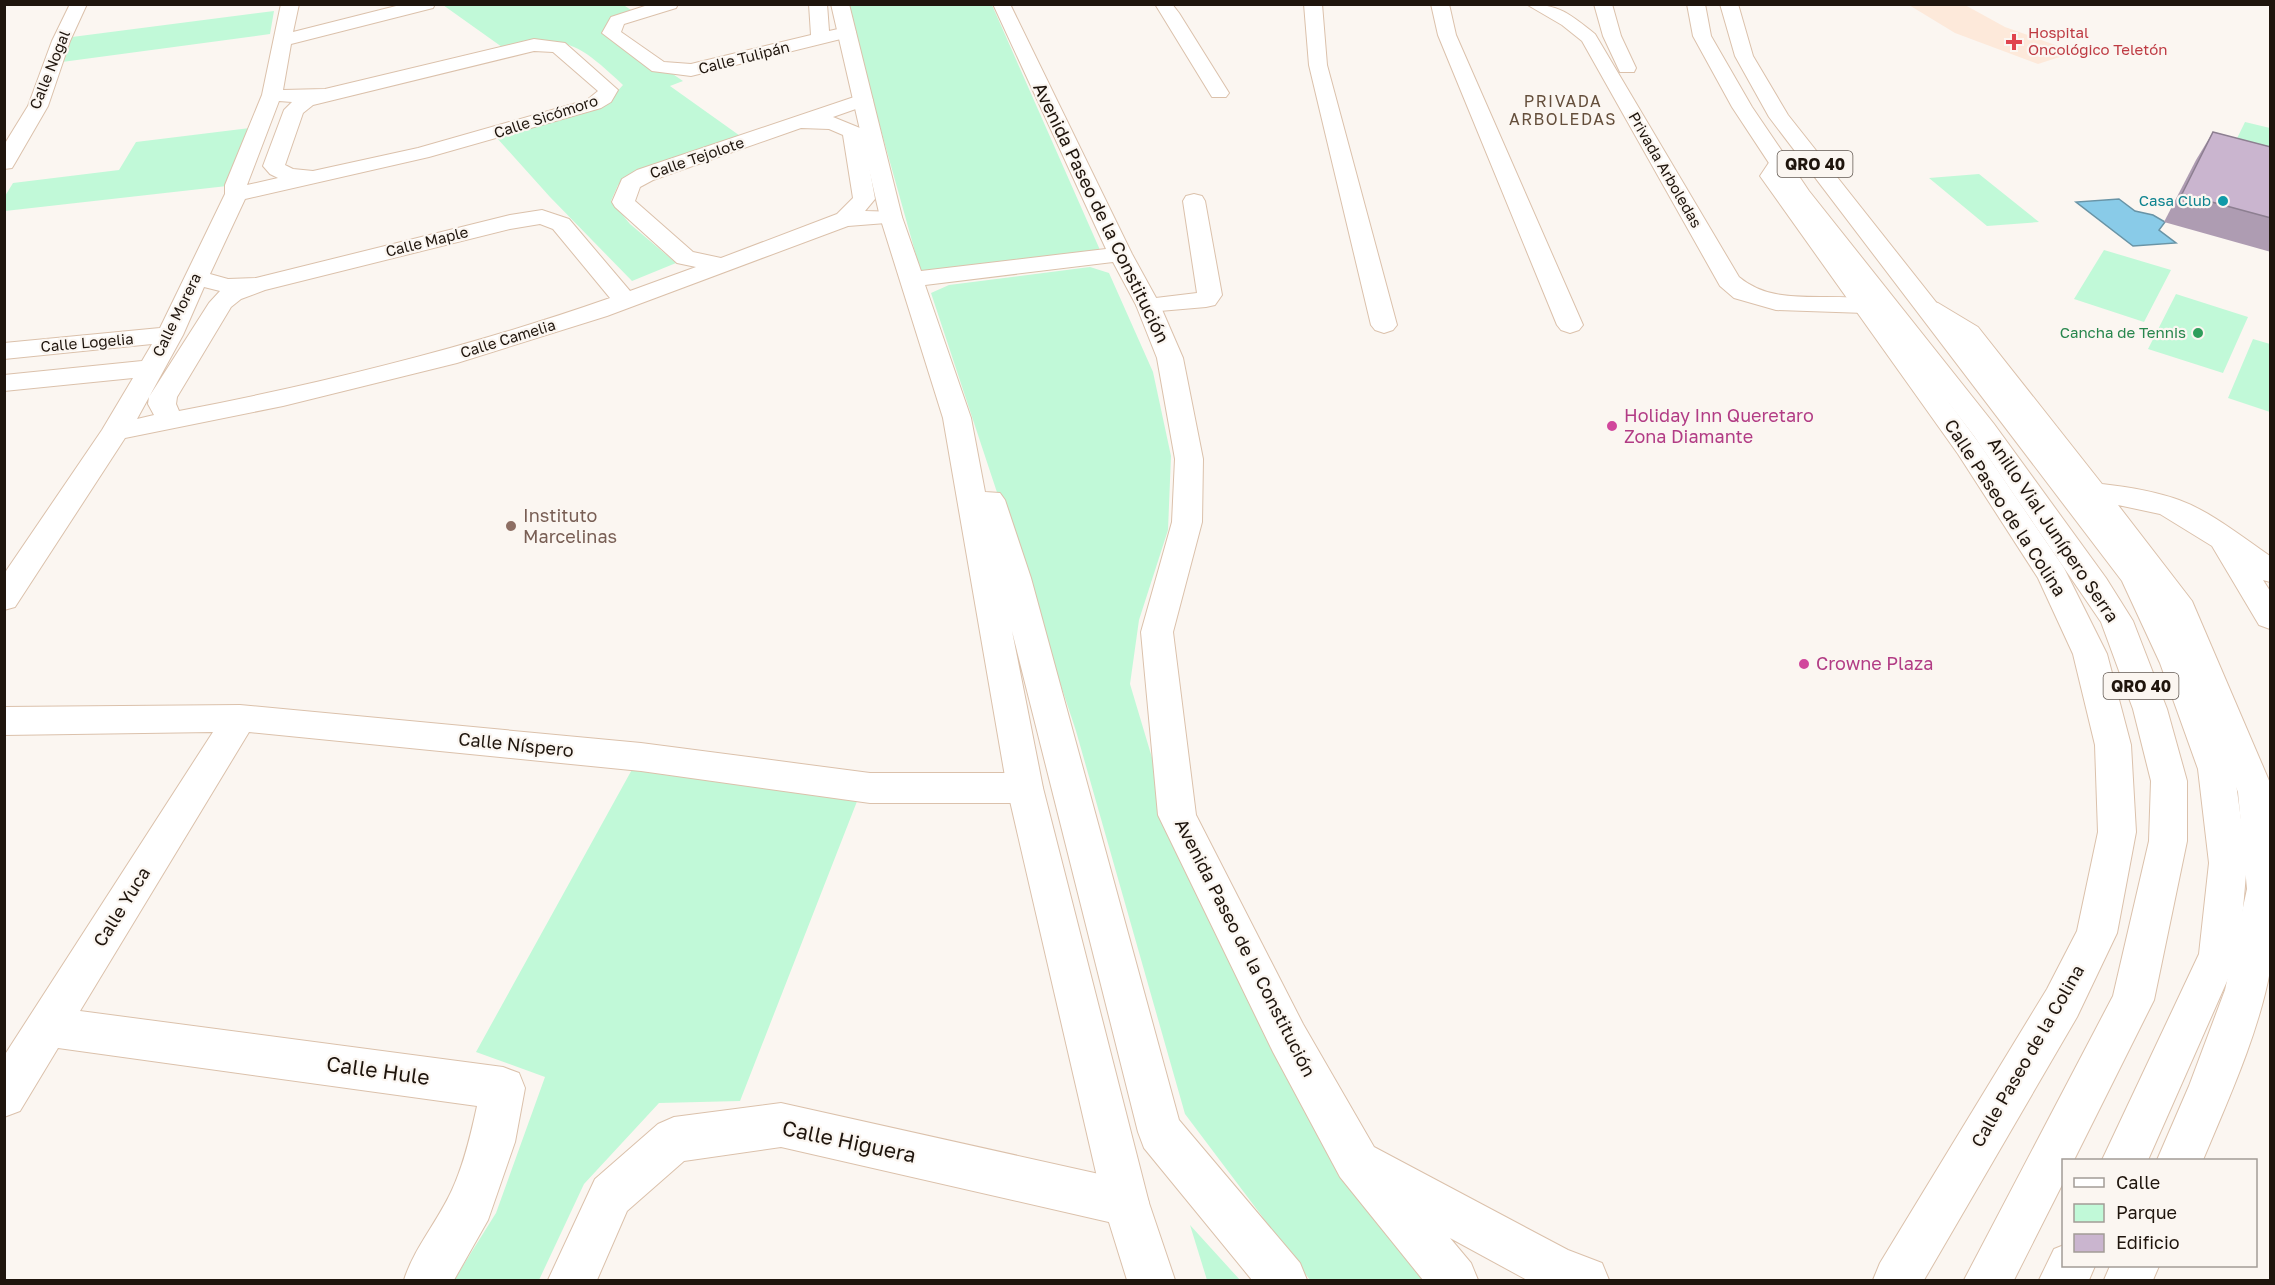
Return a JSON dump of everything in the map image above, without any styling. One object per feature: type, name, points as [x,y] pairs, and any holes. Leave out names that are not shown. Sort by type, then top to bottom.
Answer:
[{"type":"main road","name":"Calle Morera","points":[[4,599],[116,431],[170,335],[236,194],[236,184],[272,95],[290,4]]},
{"type":"main road","points":[[284,40],[426,4]]},
{"type":"main road","name":"Calle Tulipán","points":[[670,4],[616,21],[611,33],[659,67],[675,70],[712,67],[847,32]]},
{"type":"main road","points":[[818,4],[820,39]]},
{"type":"main road","points":[[840,4],[891,217],[957,418],[979,464],[1015,578],[1160,1132],[1283,1281]]},
{"type":"main road","name":"Avenida Paseo de la Constitución","points":[[1000,4],[1120,254],[1148,305],[1170,358],[1189,459],[1187,522],[1157,632],[1177,815],[1288,1038],[1356,1161],[1454,1281]]},
{"type":"main road","points":[[1313,4],[1318,64],[1384,326]]},
{"type":"main road","points":[[1440,4],[1448,35],[1570,325]]},
{"type":"main road","name":"Privada Arboledas","points":[[1534,4],[1580,29],[1589,38],[1729,281],[1743,294],[1776,303],[1859,298]]},
{"type":"main road","points":[[1603,4],[1612,36],[1628,70],[1614,81]]},
{"type":"main road","name":"Anillo Vial Junípero Serra","points":[[1696,4],[1702,36],[1742,107],[1780,163],[1802,195],[1984,430],[2095,586],[2117,621],[2150,709],[2169,781],[2168,841],[2133,1000],[1988,1281]]},
{"type":"main road","name":"Anillo Vial Junípero Serra","points":[[1729,4],[1744,56],[1779,117],[2136,578],[2177,663],[2216,769],[2228,863],[2219,954],[2126,1159]]},
{"type":"main road","name":"Calle Nogal","points":[[4,163],[38,106],[73,5]]},
{"type":"main road","points":[[1171,9],[1219,93]]},
{"type":"main road","points":[[315,11],[317,20],[344,25]]},
{"type":"main road","name":"Calle Sicómoro","points":[[236,194],[422,153],[498,133],[594,104],[604,98],[608,90],[558,47],[546,44],[325,95],[304,97],[272,95]]},
{"type":"main road","points":[[314,177],[286,174],[274,166],[294,110],[306,101],[325,95]]},
{"type":"main road","name":"Calle Tejolote","points":[[721,265],[685,258],[676,250],[623,202],[630,184],[645,175],[863,100]]},
{"type":"main road","points":[[798,123],[831,123],[853,132],[864,198],[845,219]]},
{"type":"main road","name":"Calle Paseo de la Colina","points":[[1780,163],[1771,176],[1969,449],[2053,576],[2090,654],[2113,745],[2116,832],[2097,933],[2062,1003],[1893,1276]]},
{"type":"main road","points":[[1148,305],[1206,300],[1210,295],[1194,201]]},
{"type":"main road","name":"Calle Camelia","points":[[116,431],[289,396],[448,357],[625,300],[845,219],[891,217]]},
{"type":"main road","name":"Calle Maple","points":[[196,278],[228,286],[256,285],[510,222],[542,218],[561,224],[625,300]]},
{"type":"main road","points":[[911,279],[1120,254]]},
{"type":"main road","points":[[171,421],[162,404],[163,397],[213,313],[232,294],[256,285]]},
{"type":"main road","points":[[1929,308],[1969,332],[2176,601],[2256,792],[2267,889],[2246,990],[2210,1090],[2181,1159]]},
{"type":"main road","name":"Calle Logelia","points":[[4,351],[170,335]]},
{"type":"main road","name":"Calle Logelia","points":[[4,383],[150,368]]},
{"type":"main road","points":[[957,418],[1025,788],[1126,1203],[1151,1281]]},
{"type":"main road","points":[[2091,492],[2136,498],[2170,507],[2198,522],[2271,571]]},
{"type":"main road","points":[[2223,540],[2271,618]]},
{"type":"main road","name":"Calle Níspero","points":[[4,721],[240,718],[641,757],[870,788],[1025,788]]},
{"type":"main road","name":"Calle Yuca","points":[[4,1096],[240,718]]},
{"type":"main road","name":"Calle Hule","points":[[48,1027],[503,1088],[492,1142],[471,1203],[428,1281]]},
{"type":"main road","name":"Calle Higuera","points":[[572,1281],[611,1195],[674,1140],[757,1128],[781,1125],[1126,1203]]},
{"type":"main road","points":[[1356,1161],[1558,1271],[1586,1281]]},
{"type":"main road","points":[[2063,1281],[2070,1267]]},
{"type":"main road","points":[[2128,1281],[2135,1267]]},
{"type":"shaded area","name":"Hospital Oncológico Teletón","points":[[1909,5],[1965,5],[2005,27],[2075,52],[2038,64],[1955,33]]},
{"type":"green space","points":[[622,4],[634,12],[611,32],[683,81],[670,86],[743,138],[678,160],[618,185],[611,201],[630,224],[676,263],[632,281],[550,197],[496,137],[612,97],[623,85],[594,59],[569,45],[541,41],[502,47],[443,5]]},
{"type":"green space","points":[[846,5],[992,5],[1100,250],[921,273]]},
{"type":"green space","points":[[274,11],[270,34],[62,62],[72,37]]},
{"type":"green space","points":[[2245,122],[2270,128],[2270,172],[2226,161]]},
{"type":"green space","points":[[259,127],[236,185],[5,211],[5,196],[13,183],[119,170],[136,142]]},
{"type":"green space","points":[[1979,174],[2039,222],[1987,226],[1929,178]]},
{"type":"green space","name":"Cancha de Tennis","points":[[2104,250],[2171,270],[2144,322],[2074,299]]},
{"type":"green space","points":[[1090,267],[1109,273],[1153,372],[1171,456],[1168,530],[1139,620],[1130,684],[1167,808],[1294,1071],[1431,1280],[1310,1280],[1185,1114],[1076,731],[931,293],[949,285]]},
{"type":"green space","name":"Cancha de Tennis","points":[[2176,294],[2248,317],[2223,373],[2148,349]]},
{"type":"green space","points":[[2253,339],[2270,344],[2270,412],[2228,398]]},
{"type":"green space","points":[[640,755],[863,786],[740,1101],[659,1103],[584,1184],[539,1280],[454,1280],[496,1213],[545,1077],[476,1052]]},
{"type":"green space","points":[[1190,1225],[1240,1280],[1207,1280]]},
{"type":"water","points":[[2119,199],[2135,211],[2153,215],[2165,222],[2159,230],[2176,243],[2133,246],[2076,202]]},
{"type":"building","points":[[2213,132],[2271,147],[2271,218],[2182,194]]},
{"type":"place","name":"Hospital Oncológico Teletón","points":[[2014,42]]},
{"type":"place","name":"Casa Club","points":[[2223,201]]},
{"type":"place","name":"Cancha de Tennis","points":[[2198,333]]},
{"type":"place","name":"Holiday Inn Queretaro Zona Diamante","points":[[1612,426]]},
{"type":"place","name":"Instituto Marcelinas","points":[[511,526]]},
{"type":"place","name":"Crowne Plaza","points":[[1804,664]]},
{"type":"district","name":"PRIVADA ARBOLEDAS","points":[[1563,110]]}]
